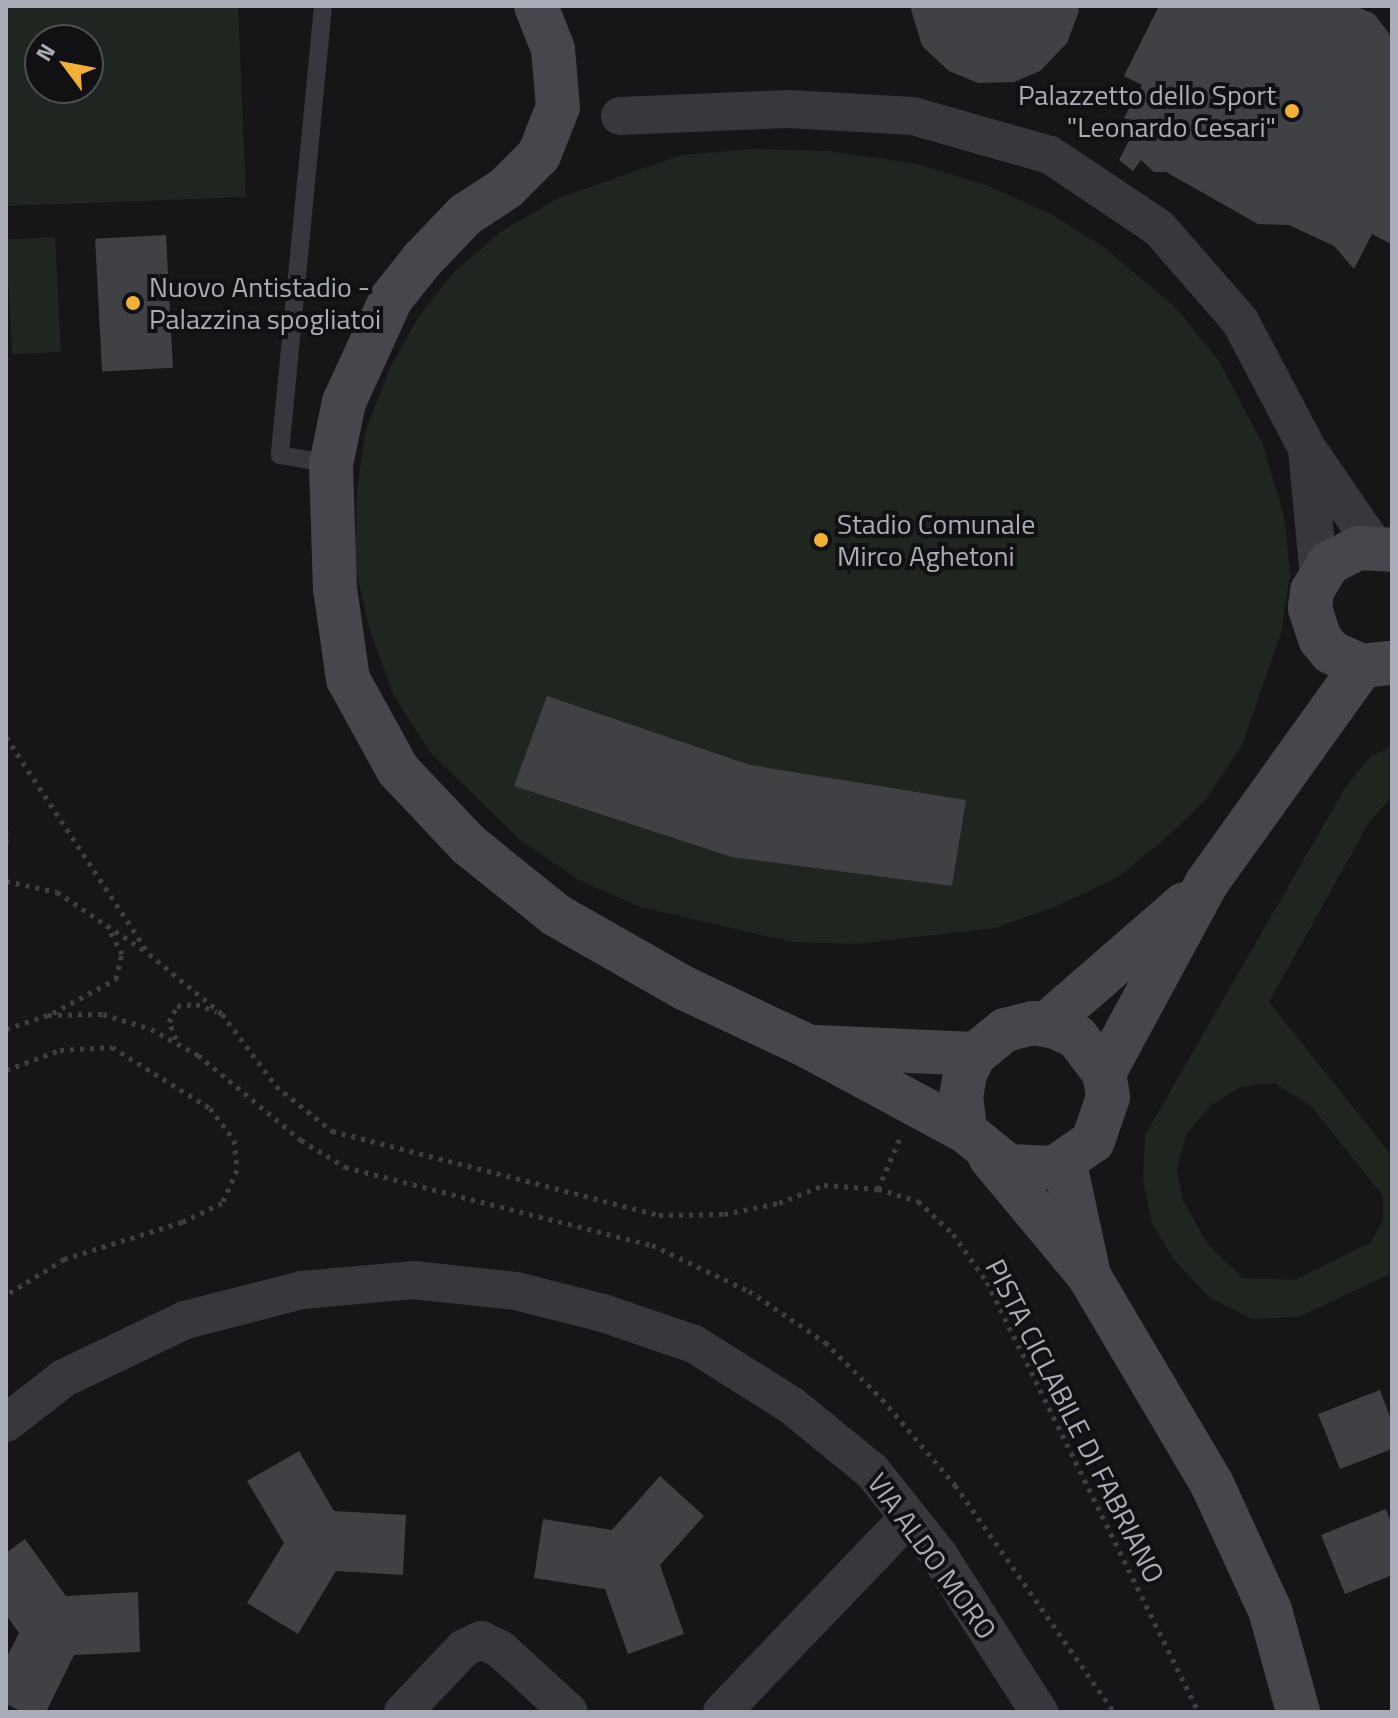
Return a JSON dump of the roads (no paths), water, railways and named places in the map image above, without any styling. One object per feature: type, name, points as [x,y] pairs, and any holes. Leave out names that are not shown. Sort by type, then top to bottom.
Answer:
[{"type":"street","points":[[536,6],[553,49],[558,107],[539,155],[506,188],[465,215],[391,299],[344,402],[331,464],[335,588],[348,679],[398,770],[469,845],[556,915],[684,988],[807,1046],[915,1104],[977,1143],[1030,1171],[1065,1164],[1093,1141],[1104,1120],[1104,1073],[1206,884],[1296,758],[1377,664]]},
{"type":"street","points":[[620,116],[788,109],[913,116],[1050,155],[1169,240],[1240,321],[1307,448],[1383,548]]},
{"type":"street","points":[[1296,758],[1320,639],[1310,608],[1319,576],[1307,448]]},
{"type":"street","points":[[1319,576],[1342,553],[1383,548]]},
{"type":"street","points":[[1320,639],[1346,661],[1377,664]]},
{"type":"street","points":[[1045,1025],[1206,884]]},
{"type":"street","points":[[1104,1073],[1077,1037],[1045,1025],[1005,1030],[975,1054],[961,1096],[977,1143],[1089,1276],[1211,1482],[1270,1610],[1298,1712]]},
{"type":"street","points":[[807,1046],[975,1054]]},
{"type":"street","points":[[1065,1164],[1089,1276]]},
{"type":"street","name":"VIA ALDO MORO","points":[[6,1423],[64,1378],[185,1320],[302,1290],[413,1280],[516,1291],[603,1313],[694,1344],[791,1405],[872,1471],[909,1517],[1039,1712]]},
{"type":"street","points":[[722,1712],[909,1517]]},
{"type":"street","points":[[403,1712],[464,1648],[481,1640],[500,1649],[569,1712]]},
{"type":"lane","points":[[323,6],[280,455],[331,464]]},
{"type":"place","name":"Palazzetto dello Sport \"Leonardo Cesari\"","points":[[1292,111]]},
{"type":"place","name":"Nuovo Antistadio - Palazzina spogliatoi","points":[[133,303]]},
{"type":"place","name":"Stadio Comunale Mirco Aghetoni","points":[[821,540]]}]
